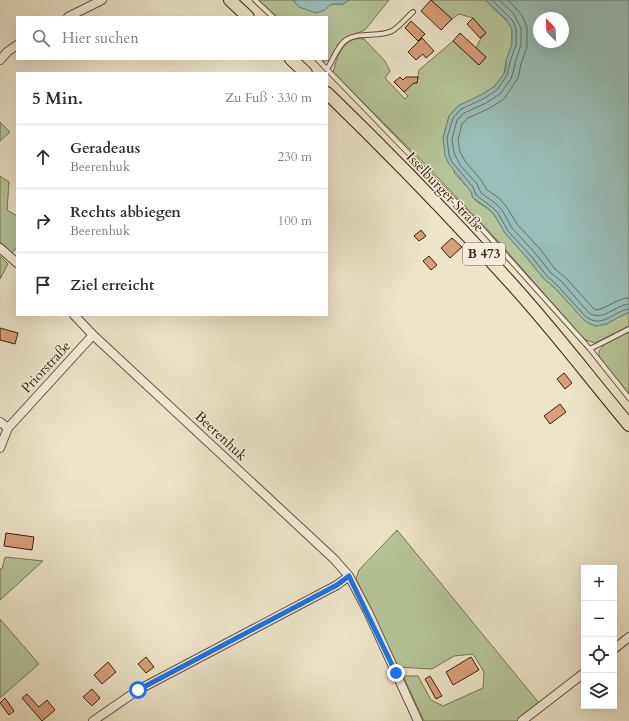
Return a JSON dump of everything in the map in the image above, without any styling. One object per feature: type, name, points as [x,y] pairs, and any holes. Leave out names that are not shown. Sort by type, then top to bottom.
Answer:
[{"type":"main road","points":[[230,0],[247,16]]},
{"type":"main road","points":[[292,60],[305,72]]},
{"type":"main road","name":"Isselburger Straße","points":[[328,95],[433,200],[509,281],[629,425]]},
{"type":"street","points":[[70,16],[102,0]]},
{"type":"street","points":[[0,60],[7,52],[16,46]]},
{"type":"street","points":[[0,248],[16,262]]},
{"type":"street","name":"Beerenhuk","points":[[75,316],[93,335],[334,559],[349,576],[368,612],[418,721]]},
{"type":"street","name":"Priorstraße","points":[[8,428],[93,335]]},
{"type":"street","points":[[0,422],[8,428],[0,448]]},
{"type":"street","points":[[93,721],[138,690],[337,585],[349,576]]},
{"type":"street","points":[[617,647],[629,637]]},
{"type":"street","points":[[522,721],[581,675]]},
{"type":"lane","points":[[256,0],[272,16]]},
{"type":"lane","points":[[327,69],[340,46],[346,40],[362,35],[392,31],[413,12]]},
{"type":"lane","points":[[318,60],[485,232],[590,349],[629,398]]},
{"type":"lane","points":[[590,349],[629,329]]},
{"type":"green space","points":[[258,0],[293,0],[299,7],[325,10],[330,5],[343,4],[349,0],[389,0],[365,30],[345,38],[338,44],[330,60],[321,62],[319,60],[328,60],[328,16],[274,16]]},
{"type":"green space","points":[[431,0],[485,0],[509,23],[512,29],[512,44],[506,61],[504,74],[494,87],[458,106],[449,116],[443,138],[455,174],[470,190],[476,201],[490,210],[505,233],[544,279],[555,288],[582,318],[588,323],[596,326],[606,324],[629,312],[629,326],[595,343],[586,340],[581,336],[499,242],[427,166],[333,73],[336,61],[342,49],[346,44],[357,39],[364,39],[385,61],[390,71],[385,78],[405,99],[408,96],[404,92],[412,83],[417,83],[419,70],[453,41],[479,65],[486,57],[476,48],[481,38],[486,33],[473,18],[459,14],[452,19]]},
{"type":"green space","points":[[0,122],[10,132],[0,141]]},
{"type":"green space","points":[[0,176],[9,182],[7,210],[16,215],[16,248],[12,253],[0,242]]},
{"type":"green space","points":[[0,256],[8,264],[0,279]]},
{"type":"green space","points":[[629,332],[629,394],[599,357],[599,351],[605,344]]},
{"type":"green space","points":[[397,530],[539,703],[517,721],[424,721],[403,676],[418,676],[431,700],[443,706],[483,688],[484,672],[473,654],[454,656],[432,669],[397,667],[356,579],[359,570]]},
{"type":"green space","points":[[5,557],[43,561],[0,600],[0,569],[2,569]]},
{"type":"green space","points":[[0,619],[39,664],[0,698]]},
{"type":"water","points":[[293,0],[349,0],[343,4],[330,5],[325,10],[316,13],[299,7]]},
{"type":"water","points":[[485,0],[629,0],[629,312],[606,324],[596,326],[588,323],[555,288],[544,279],[505,233],[490,210],[472,197],[472,193],[449,164],[445,156],[443,138],[449,116],[458,106],[494,87],[504,74],[506,61],[512,44],[512,29],[506,19]]},
{"type":"building","points":[[431,0],[452,19],[441,30],[421,11]]},
{"type":"building","points":[[473,18],[486,33],[480,38],[467,24]]},
{"type":"building","points":[[411,21],[425,34],[418,41],[405,28]]},
{"type":"building","points":[[460,33],[486,57],[479,65],[453,41]]},
{"type":"building","points":[[422,38],[434,51],[426,58],[423,54],[416,60],[408,52]]},
{"type":"building","points":[[400,77],[403,80],[406,77],[418,77],[417,83],[414,83],[404,92],[394,82]]},
{"type":"building","points":[[421,230],[426,236],[419,241],[414,236]]},
{"type":"building","points":[[452,238],[462,247],[450,258],[441,248]]},
{"type":"building","points":[[429,256],[437,265],[431,270],[423,261]]},
{"type":"building","points":[[0,328],[18,333],[15,344],[0,340]]},
{"type":"building","points":[[564,373],[572,383],[565,389],[557,379]]},
{"type":"building","points":[[560,404],[566,412],[550,424],[544,416]]},
{"type":"building","points":[[6,533],[34,537],[32,550],[4,546]]},
{"type":"building","points":[[146,657],[154,667],[146,673],[138,664]]},
{"type":"building","points":[[471,657],[479,670],[453,685],[446,672]]},
{"type":"building","points":[[108,662],[116,672],[102,684],[94,675]]},
{"type":"building","points":[[430,676],[442,696],[436,699],[425,679]]},
{"type":"building","points":[[92,689],[100,698],[92,706],[83,697]]},
{"type":"building","points":[[27,694],[39,707],[47,700],[55,710],[42,721],[22,698]]},
{"type":"building","points":[[5,698],[14,711],[9,715],[0,703]]},
{"type":"route","points":[[138,690],[337,585],[349,576],[368,612],[396,673]]}]
